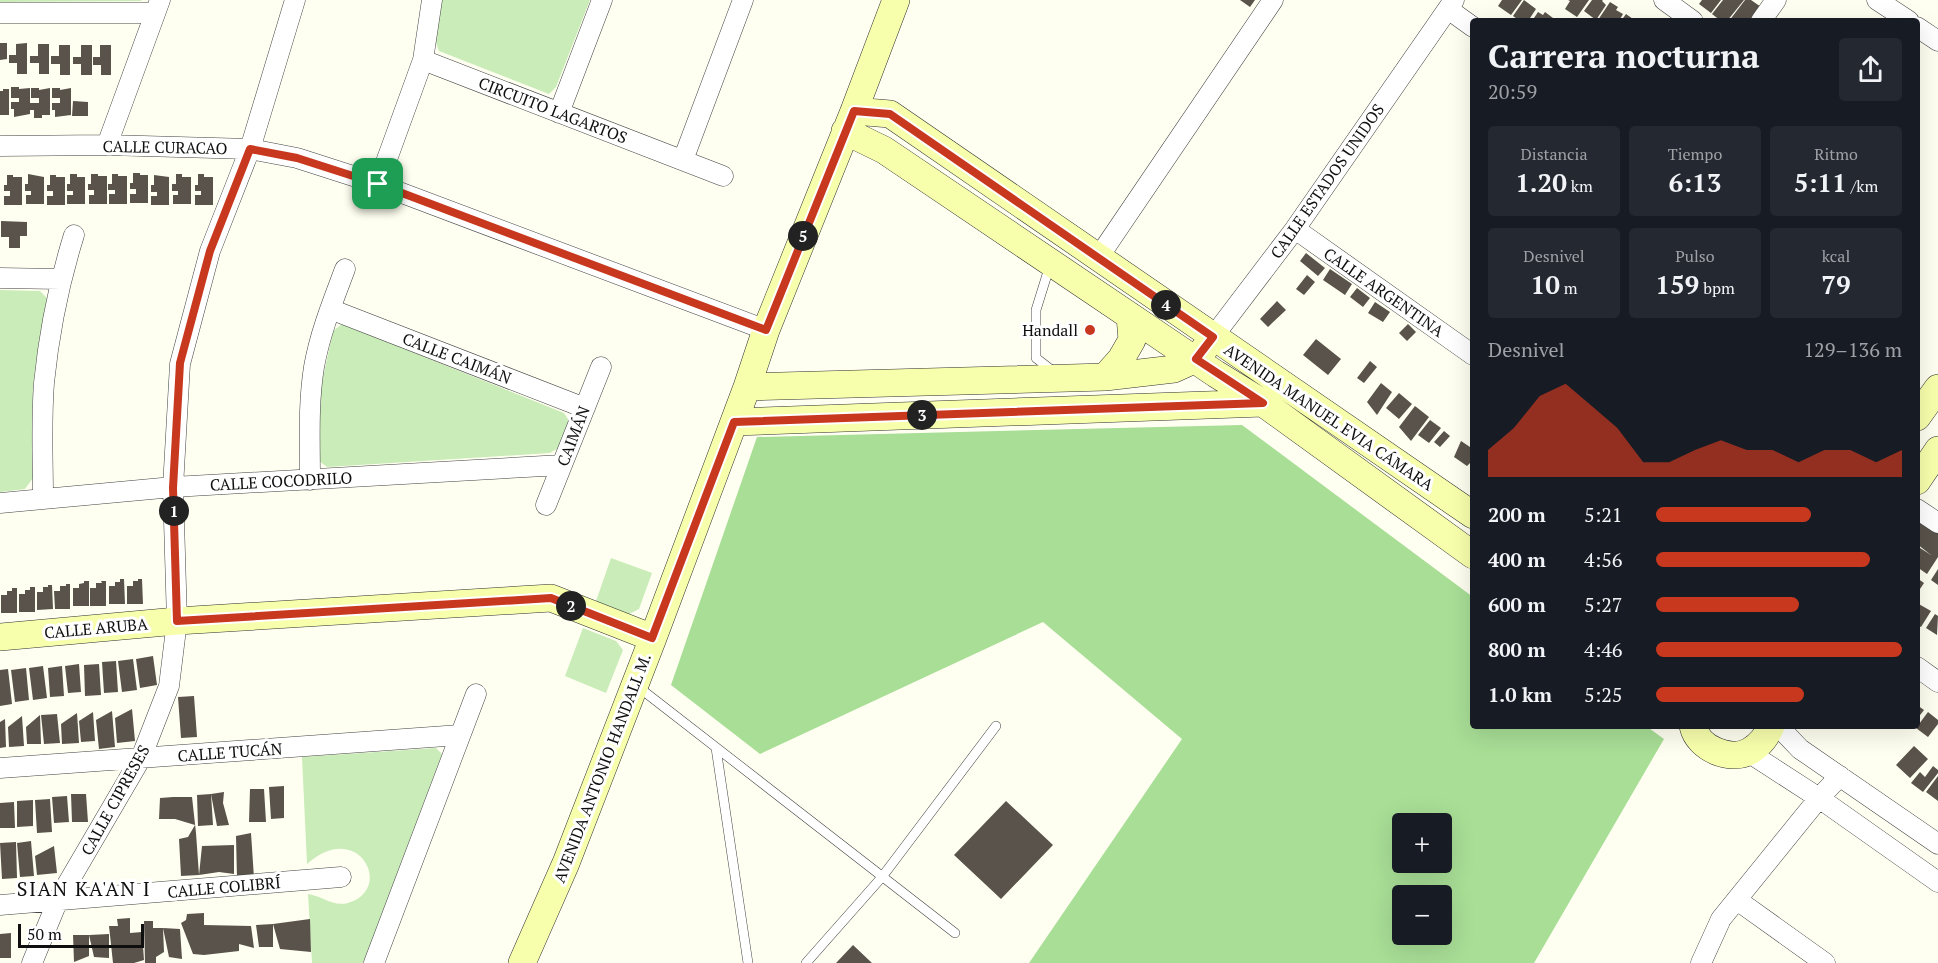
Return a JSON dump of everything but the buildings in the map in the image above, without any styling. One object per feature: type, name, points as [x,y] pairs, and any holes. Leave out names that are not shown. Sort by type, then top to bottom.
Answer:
[{"type":"street","name":"CALLE CIPRESES","points":[[32,963],[58,900],[141,758],[169,686],[177,621],[173,488],[180,363],[210,251],[250,149],[295,0]]},
{"type":"street","points":[[378,184],[423,60],[432,0]]},
{"type":"street","points":[[559,113],[602,0]]},
{"type":"street","points":[[683,160],[744,0]]},
{"type":"street","name":"AVENIDA ANTONIO HANDALL M.","points":[[522,963],[566,863],[734,422],[766,330],[896,0]]},
{"type":"street","points":[[1098,258],[1273,0]]},
{"type":"street","points":[[1664,0],[1689,18]]},
{"type":"street","points":[[1763,18],[1776,0]]},
{"type":"street","points":[[1878,0],[1905,18]]},
{"type":"street","points":[[1451,5],[1470,24]]},
{"type":"street","name":"CALLE ESTADOS UNIDOS","points":[[1196,359],[1295,229],[1451,5]]},
{"type":"street","points":[[0,14],[157,7],[106,145]]},
{"type":"street","points":[[1920,29],[1938,41]]},
{"type":"street","name":"CIRCUITO LAGARTOS","points":[[423,60],[723,176]]},
{"type":"street","name":"AVENIDA MANUEL EVIA CÁMARA","points":[[850,121],[890,114],[1470,513]]},
{"type":"street","name":"AVENIDA MANUEL EVIA CÁMARA","points":[[850,121],[884,150],[1263,403],[1470,553]]},
{"type":"street","name":"CALLE CURACAO","points":[[0,146],[106,145],[250,149],[297,158],[378,184],[766,330]]},
{"type":"street","name":"CALLE ARGENTINA","points":[[1295,229],[1470,353]]},
{"type":"street","points":[[43,498],[44,383],[60,279],[74,235]]},
{"type":"street","points":[[310,480],[310,398],[314,366],[330,309],[345,269]]},
{"type":"street","points":[[0,278],[60,279]]},
{"type":"street","name":"CALLE CAIMÁN","points":[[330,309],[585,408]]},
{"type":"street","points":[[1105,377],[1121,359],[1132,340],[1130,316]]},
{"type":"street","name":"AVENIDA MANUEL EVIA CÁMARA","points":[[734,422],[1063,394],[1105,377],[1174,369],[1196,359]]},
{"type":"street","name":"CAIMÁN","points":[[546,506],[601,367]]},
{"type":"street","name":"AVENIDA MANUEL EVIA CÁMARA","points":[[747,387],[1063,394],[1263,403]]},
{"type":"street","points":[[1920,413],[1938,388]]},
{"type":"street","points":[[1920,477],[1938,450]]},
{"type":"street","name":"CALLE COCODRILO","points":[[0,503],[173,488],[562,465]]},
{"type":"street","points":[[1920,511],[1938,523]]},
{"type":"street","name":"CALLE ARUBA","points":[[0,637],[177,621],[551,598],[652,638]]},
{"type":"street","points":[[1920,670],[1938,682]]},
{"type":"street","points":[[374,963],[476,694]]},
{"type":"street","points":[[1694,729],[1708,748],[1728,755],[1748,752],[1765,740],[1770,729]]},
{"type":"street","points":[[1781,729],[1800,749],[1938,844]]},
{"type":"street","name":"CALLE TUCÁN","points":[[0,768],[460,735]]},
{"type":"street","points":[[1748,752],[1820,798],[1938,882]]},
{"type":"street","points":[[1701,963],[1721,919],[1840,776]]},
{"type":"street","name":"CALLE COLIBRÍ","points":[[0,905],[341,877]]},
{"type":"street","points":[[1737,900],[1825,963]]},
{"type":"lane","points":[[1051,262],[1036,310],[1036,358],[1063,394]]},
{"type":"lane","points":[[635,684],[955,933]]},
{"type":"lane","points":[[806,963],[882,877],[996,726]]},
{"type":"lane","points":[[716,748],[748,963]]},
{"type":"green space","points":[[0,0],[142,0],[0,2]]},
{"type":"green space","points":[[440,0],[590,0],[556,87],[549,94],[439,51],[435,40]]},
{"type":"green space","points":[[0,290],[40,291],[47,298],[33,385],[33,478],[25,489],[0,492]]},
{"type":"green space","points":[[342,324],[564,413],[570,422],[560,447],[550,453],[327,467],[318,460],[321,387],[333,331]]},
{"type":"green space","points":[[1242,425],[1470,595],[1470,729],[1650,729],[1664,739],[1534,963],[1029,963],[1182,739],[1043,622],[760,754],[671,685],[757,437]]},
{"type":"green space","points":[[611,558],[652,573],[639,609],[627,615],[595,604]]},
{"type":"green space","points":[[583,628],[616,641],[623,650],[606,693],[565,676]]},
{"type":"green space","points":[[436,748],[442,754],[363,963],[312,963],[308,894],[337,904],[348,903],[362,896],[369,885],[369,873],[365,861],[355,853],[342,849],[326,852],[307,864],[302,757]]},
{"type":"place","name":"Handall","points":[[1090,330]]},
{"type":"district","name":"SIAN KA'AN I","points":[[84,888]]},
{"type":"route","points":[[854,111],[890,114],[1213,337],[1196,359],[1263,403],[734,422],[652,638],[551,598],[177,621],[173,488],[180,363],[210,251],[250,149],[297,158],[378,184],[766,330],[854,111]]}]
